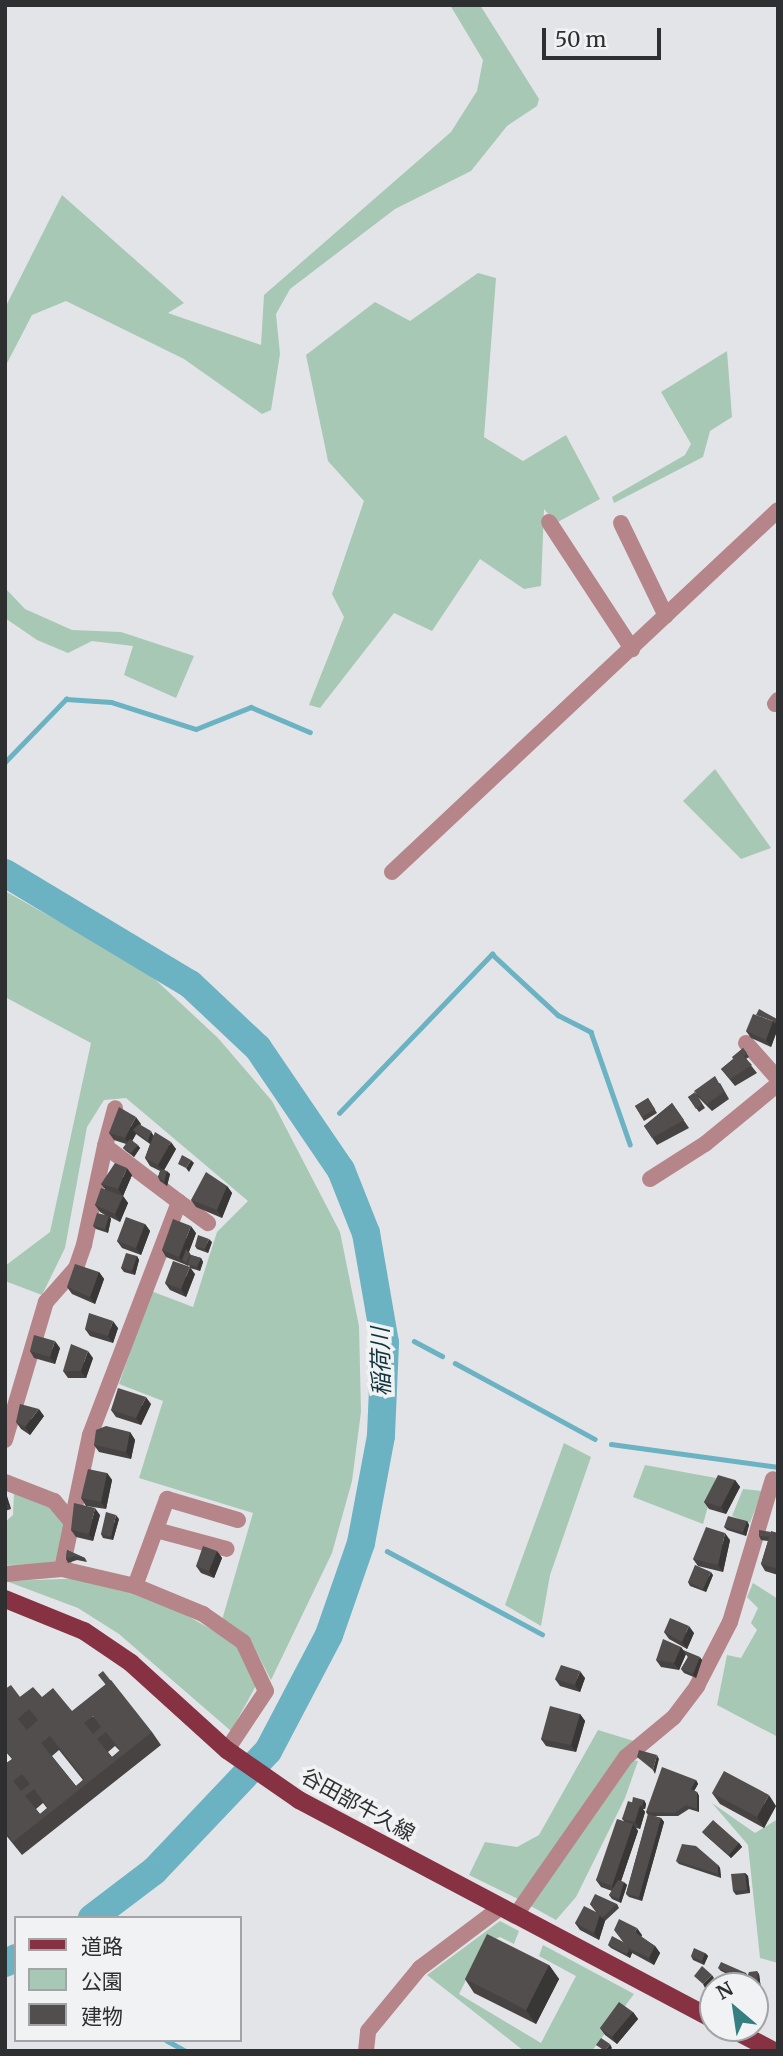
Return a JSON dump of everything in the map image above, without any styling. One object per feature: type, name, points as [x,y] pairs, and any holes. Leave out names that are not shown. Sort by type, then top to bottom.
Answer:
[{"type":"main road","name":"谷田部牛久線","points":[[5,1599],[84,1631],[131,1663],[230,1752],[272,1782],[508,1912],[699,2012]]},
{"type":"main road","points":[[757,2042],[774,2051]]},
{"type":"street","points":[[393,872],[778,510]]},
{"type":"street","points":[[549,522],[632,649]]},
{"type":"street","points":[[621,523],[666,616]]},
{"type":"street","points":[[650,1179],[705,1144],[778,1082],[747,1043]]},
{"type":"street","points":[[5,1440],[46,1302],[76,1268],[84,1245],[115,1108]]},
{"type":"street","points":[[105,1146],[208,1223]]},
{"type":"street","points":[[62,1569],[90,1436],[178,1202]]},
{"type":"street","points":[[366,2051],[368,2031],[420,1969],[508,1912],[626,1757],[674,1717],[697,1686],[730,1622],[773,1479]]},
{"type":"street","points":[[5,1482],[54,1501],[71,1521]]},
{"type":"street","points":[[135,1586],[167,1499],[238,1520]]},
{"type":"street","points":[[156,1530],[227,1549]]},
{"type":"street","points":[[5,1574],[62,1569],[135,1586],[203,1614],[252,1654],[266,1691],[230,1752]]},
{"type":"green space","points":[[450,5],[480,5],[539,99],[537,106],[507,126],[471,171],[395,209],[290,289],[276,314],[280,354],[271,410],[262,414],[184,359],[66,301],[32,315],[5,367],[5,308],[62,195],[184,303],[168,313],[261,345],[264,295],[451,132],[477,91],[483,60]]},
{"type":"green space","points":[[478,273],[496,278],[484,437],[523,461],[566,435],[600,499],[556,523],[544,509],[541,586],[524,589],[480,559],[432,631],[394,613],[320,708],[309,705],[344,617],[332,594],[364,501],[328,461],[306,355],[375,302],[410,321]]},
{"type":"green space","points":[[727,351],[732,417],[710,431],[703,457],[614,503],[612,497],[685,455],[691,444],[661,392]]},
{"type":"green space","points":[[5,588],[25,609],[72,630],[121,632],[194,656],[176,698],[124,675],[133,646],[92,641],[68,653],[37,640],[5,618]]},
{"type":"green space","points":[[715,769],[771,848],[741,859],[683,801]]},
{"type":"green space","points":[[5,891],[145,970],[218,1038],[272,1101],[340,1232],[359,1326],[361,1412],[352,1481],[332,1553],[271,1680],[254,1647],[222,1620],[253,1513],[139,1478],[163,1401],[119,1384],[151,1291],[193,1307],[217,1232],[248,1201],[126,1098],[104,1100],[87,1127],[65,1248],[42,1295],[5,1281],[5,1266],[50,1232],[91,1043],[5,997]]},
{"type":"green space","points":[[564,1443],[591,1457],[550,1575],[541,1626],[505,1605]]},
{"type":"green space","points":[[645,1465],[716,1478],[703,1524],[633,1497]]},
{"type":"green space","points":[[743,1489],[762,1491],[750,1523],[732,1516]]},
{"type":"green space","points":[[14,1492],[54,1506],[64,1523],[57,1564],[5,1565],[5,1522],[13,1515]]},
{"type":"green space","points":[[90,1578],[170,1606],[230,1640],[249,1658],[258,1682],[231,1731],[119,1634],[78,1608],[6,1581]]},
{"type":"green space","points":[[753,1583],[778,1599],[778,1737],[717,1705],[727,1655],[741,1658],[757,1630],[751,1623],[758,1608],[747,1597]]},
{"type":"green space","points":[[598,1730],[637,1742],[520,1900],[469,1875],[485,1842],[517,1847],[539,1835]]},
{"type":"green space","points":[[629,1760],[638,1761],[625,1798],[576,1897],[556,1920],[527,1904]]},
{"type":"green space","points":[[712,1803],[755,1833],[778,1819],[778,1963],[760,1958],[748,1845]]},
{"type":"green space","points":[[500,1921],[519,1931],[514,1944],[500,1937],[485,1943],[459,1994],[541,2043],[576,1976],[539,1956],[543,1945],[634,1994],[592,2051],[524,2051],[427,1975]]},
{"type":"building","points":[[759,1009],[777,1019],[775,1024],[756,1015]]},
{"type":"building","points":[[753,1014],[773,1021],[766,1040],[746,1031]]},
{"type":"building","points":[[743,1048],[747,1053],[744,1056],[741,1053],[733,1059],[732,1057]]},
{"type":"building","points":[[741,1053],[752,1065],[730,1079],[721,1069]]},
{"type":"building","points":[[715,1076],[724,1092],[707,1104],[694,1091]]},
{"type":"building","points":[[695,1092],[702,1104],[696,1109],[688,1097]]},
{"type":"building","points":[[648,1098],[655,1109],[642,1117],[635,1106]]},
{"type":"building","points":[[672,1103],[684,1120],[652,1138],[644,1126]]},
{"type":"building","points":[[119,1107],[136,1117],[125,1138],[109,1133]]},
{"type":"building","points":[[139,1124],[151,1131],[148,1141],[133,1130]]},
{"type":"building","points":[[155,1132],[171,1142],[158,1165],[145,1158]]},
{"type":"building","points":[[130,1139],[138,1145],[131,1153],[123,1148]]},
{"type":"building","points":[[182,1155],[191,1160],[186,1168],[178,1164]]},
{"type":"building","points":[[115,1163],[127,1168],[118,1189],[101,1184]]},
{"type":"building","points":[[161,1169],[167,1171],[164,1182],[158,1177]]},
{"type":"building","points":[[206,1172],[227,1186],[217,1210],[191,1200]]},
{"type":"building","points":[[101,1188],[123,1196],[115,1214],[95,1205]]},
{"type":"building","points":[[97,1213],[109,1216],[105,1229],[93,1226]]},
{"type":"building","points":[[126,1217],[145,1224],[136,1248],[117,1241]]},
{"type":"building","points":[[173,1219],[191,1226],[179,1257],[162,1250]]},
{"type":"building","points":[[198,1235],[209,1239],[205,1249],[195,1246]]},
{"type":"building","points":[[186,1249],[190,1254],[186,1263],[182,1260]]},
{"type":"building","points":[[126,1253],[137,1256],[132,1271],[121,1268]]},
{"type":"building","points":[[191,1255],[201,1258],[197,1267],[188,1264]]},
{"type":"building","points":[[173,1261],[190,1267],[181,1289],[165,1283]]},
{"type":"building","points":[[75,1264],[99,1272],[90,1297],[67,1287]]},
{"type":"building","points":[[89,1313],[113,1321],[108,1336],[85,1329]]},
{"type":"building","points":[[34,1335],[55,1341],[50,1357],[30,1351]]},
{"type":"building","points":[[71,1344],[88,1351],[81,1371],[63,1371]]},
{"type":"building","points":[[118,1388],[146,1397],[136,1418],[111,1410]]},
{"type":"building","points":[[20,1404],[39,1409],[25,1427],[16,1422]]},
{"type":"building","points":[[106,1426],[130,1432],[126,1452],[94,1445],[96,1430]]},
{"type":"building","points":[[88,1469],[107,1473],[101,1502],[81,1498]]},
{"type":"building","points":[[718,1475],[735,1480],[721,1507],[704,1502]]},
{"type":"building","points":[[74,1503],[95,1508],[89,1534],[71,1530]]},
{"type":"building","points":[[106,1512],[116,1515],[111,1537],[101,1534]]},
{"type":"building","points":[[728,1516],[747,1521],[743,1532],[724,1527]]},
{"type":"building","points":[[706,1527],[725,1533],[718,1565],[693,1559]]},
{"type":"building","points":[[759,1530],[771,1532],[769,1537],[759,1536]]},
{"type":"building","points":[[771,1531],[778,1533],[778,1569],[761,1564]]},
{"type":"building","points":[[203,1546],[217,1551],[209,1571],[196,1566]]},
{"type":"building","points":[[67,1550],[85,1558],[74,1556],[66,1559]]},
{"type":"building","points":[[695,1565],[711,1572],[703,1589],[688,1582]]},
{"type":"building","points":[[670,1618],[689,1626],[682,1642],[664,1632]]},
{"type":"building","points":[[663,1639],[681,1647],[674,1663],[656,1660]]},
{"type":"building","points":[[683,1650],[700,1657],[693,1674],[681,1669],[688,1657]]},
{"type":"building","points":[[561,1665],[580,1671],[575,1685],[555,1679]]},
{"type":"building","points":[[103,1671],[111,1681],[106,1685],[98,1675]]},
{"type":"building","points":[[111,1680],[152,1732],[13,1842],[5,1832],[5,1764],[13,1759],[5,1750],[5,1708],[33,1687],[42,1697],[53,1688],[72,1711]],"holes":[[[29,1709],[38,1720],[27,1730],[18,1719]],[[93,1716],[101,1727],[93,1734],[84,1723]],[[106,1732],[120,1750],[112,1757],[97,1739]],[[50,1736],[84,1779],[76,1786],[41,1743]],[[22,1774],[30,1784],[21,1791],[13,1781]],[[34,1789],[48,1808],[40,1814],[25,1796]]]},
{"type":"building","points":[[11,1685],[20,1697],[7,1707],[5,1689]]},
{"type":"building","points":[[550,1706],[580,1714],[571,1745],[541,1739]]},
{"type":"building","points":[[639,1750],[657,1755],[653,1770],[637,1757]]},
{"type":"building","points":[[662,1767],[696,1780],[691,1789],[697,1792],[697,1809],[686,1805],[675,1813],[646,1812]]},
{"type":"building","points":[[724,1771],[769,1795],[757,1817],[712,1793]]},
{"type":"building","points":[[633,1797],[644,1800],[642,1806],[632,1803]]},
{"type":"building","points":[[628,1801],[640,1805],[635,1822],[622,1819]]},
{"type":"building","points":[[648,1814],[661,1818],[639,1897],[626,1894]]},
{"type":"building","points":[[617,1819],[633,1824],[612,1886],[596,1880]]},
{"type":"building","points":[[713,1820],[739,1843],[729,1855],[702,1832]]},
{"type":"building","points":[[682,1844],[696,1846],[718,1865],[718,1874],[676,1861]]},
{"type":"building","points":[[745,1873],[747,1890],[733,1891],[731,1874]]},
{"type":"building","points":[[618,1880],[624,1882],[619,1899],[609,1895]]},
{"type":"building","points":[[595,1894],[617,1904],[602,1918],[590,1904]]},
{"type":"building","points":[[584,1906],[600,1914],[594,1933],[575,1923]]},
{"type":"building","points":[[619,1919],[637,1928],[635,1932],[655,1946],[649,1958],[627,1947],[614,1930]]},
{"type":"building","points":[[487,1934],[549,1965],[526,2010],[465,1979]]},
{"type":"building","points":[[612,1936],[625,1943],[629,1950],[627,1954],[608,1945]]},
{"type":"building","points":[[694,1948],[705,1953],[702,1961],[691,1956]]},
{"type":"building","points":[[721,1962],[744,1972],[727,1972],[718,1968]]},
{"type":"building","points":[[702,1966],[709,1972],[699,1972],[699,1980],[694,1976]]},
{"type":"building","points":[[619,2002],[633,2012],[612,2037],[600,2028]]},
{"type":"building","points":[[601,2038],[610,2044],[605,2051],[596,2045]]},
{"type":"waterway","points":[[5,762],[66,699],[111,702],[196,729],[251,707],[310,732]]},
{"type":"waterway","name":"稲荷川","points":[[5,873],[190,984],[258,1048],[341,1170],[366,1233],[385,1343],[381,1436],[361,1543],[329,1635],[268,1751],[154,1871],[95,1916]]},
{"type":"waterway","points":[[339,1113],[492,954],[558,1015],[591,1032],[630,1144]]},
{"type":"waterway","points":[[414,1341],[442,1356]]},
{"type":"waterway","points":[[455,1363],[595,1439]]},
{"type":"waterway","points":[[611,1444],[778,1467]]},
{"type":"waterway","points":[[387,1551],[542,1634]]},
{"type":"waterway","name":"稲荷川","points":[[5,1963],[14,1959]]},
{"type":"waterway","points":[[170,2042],[186,2051]]}]
